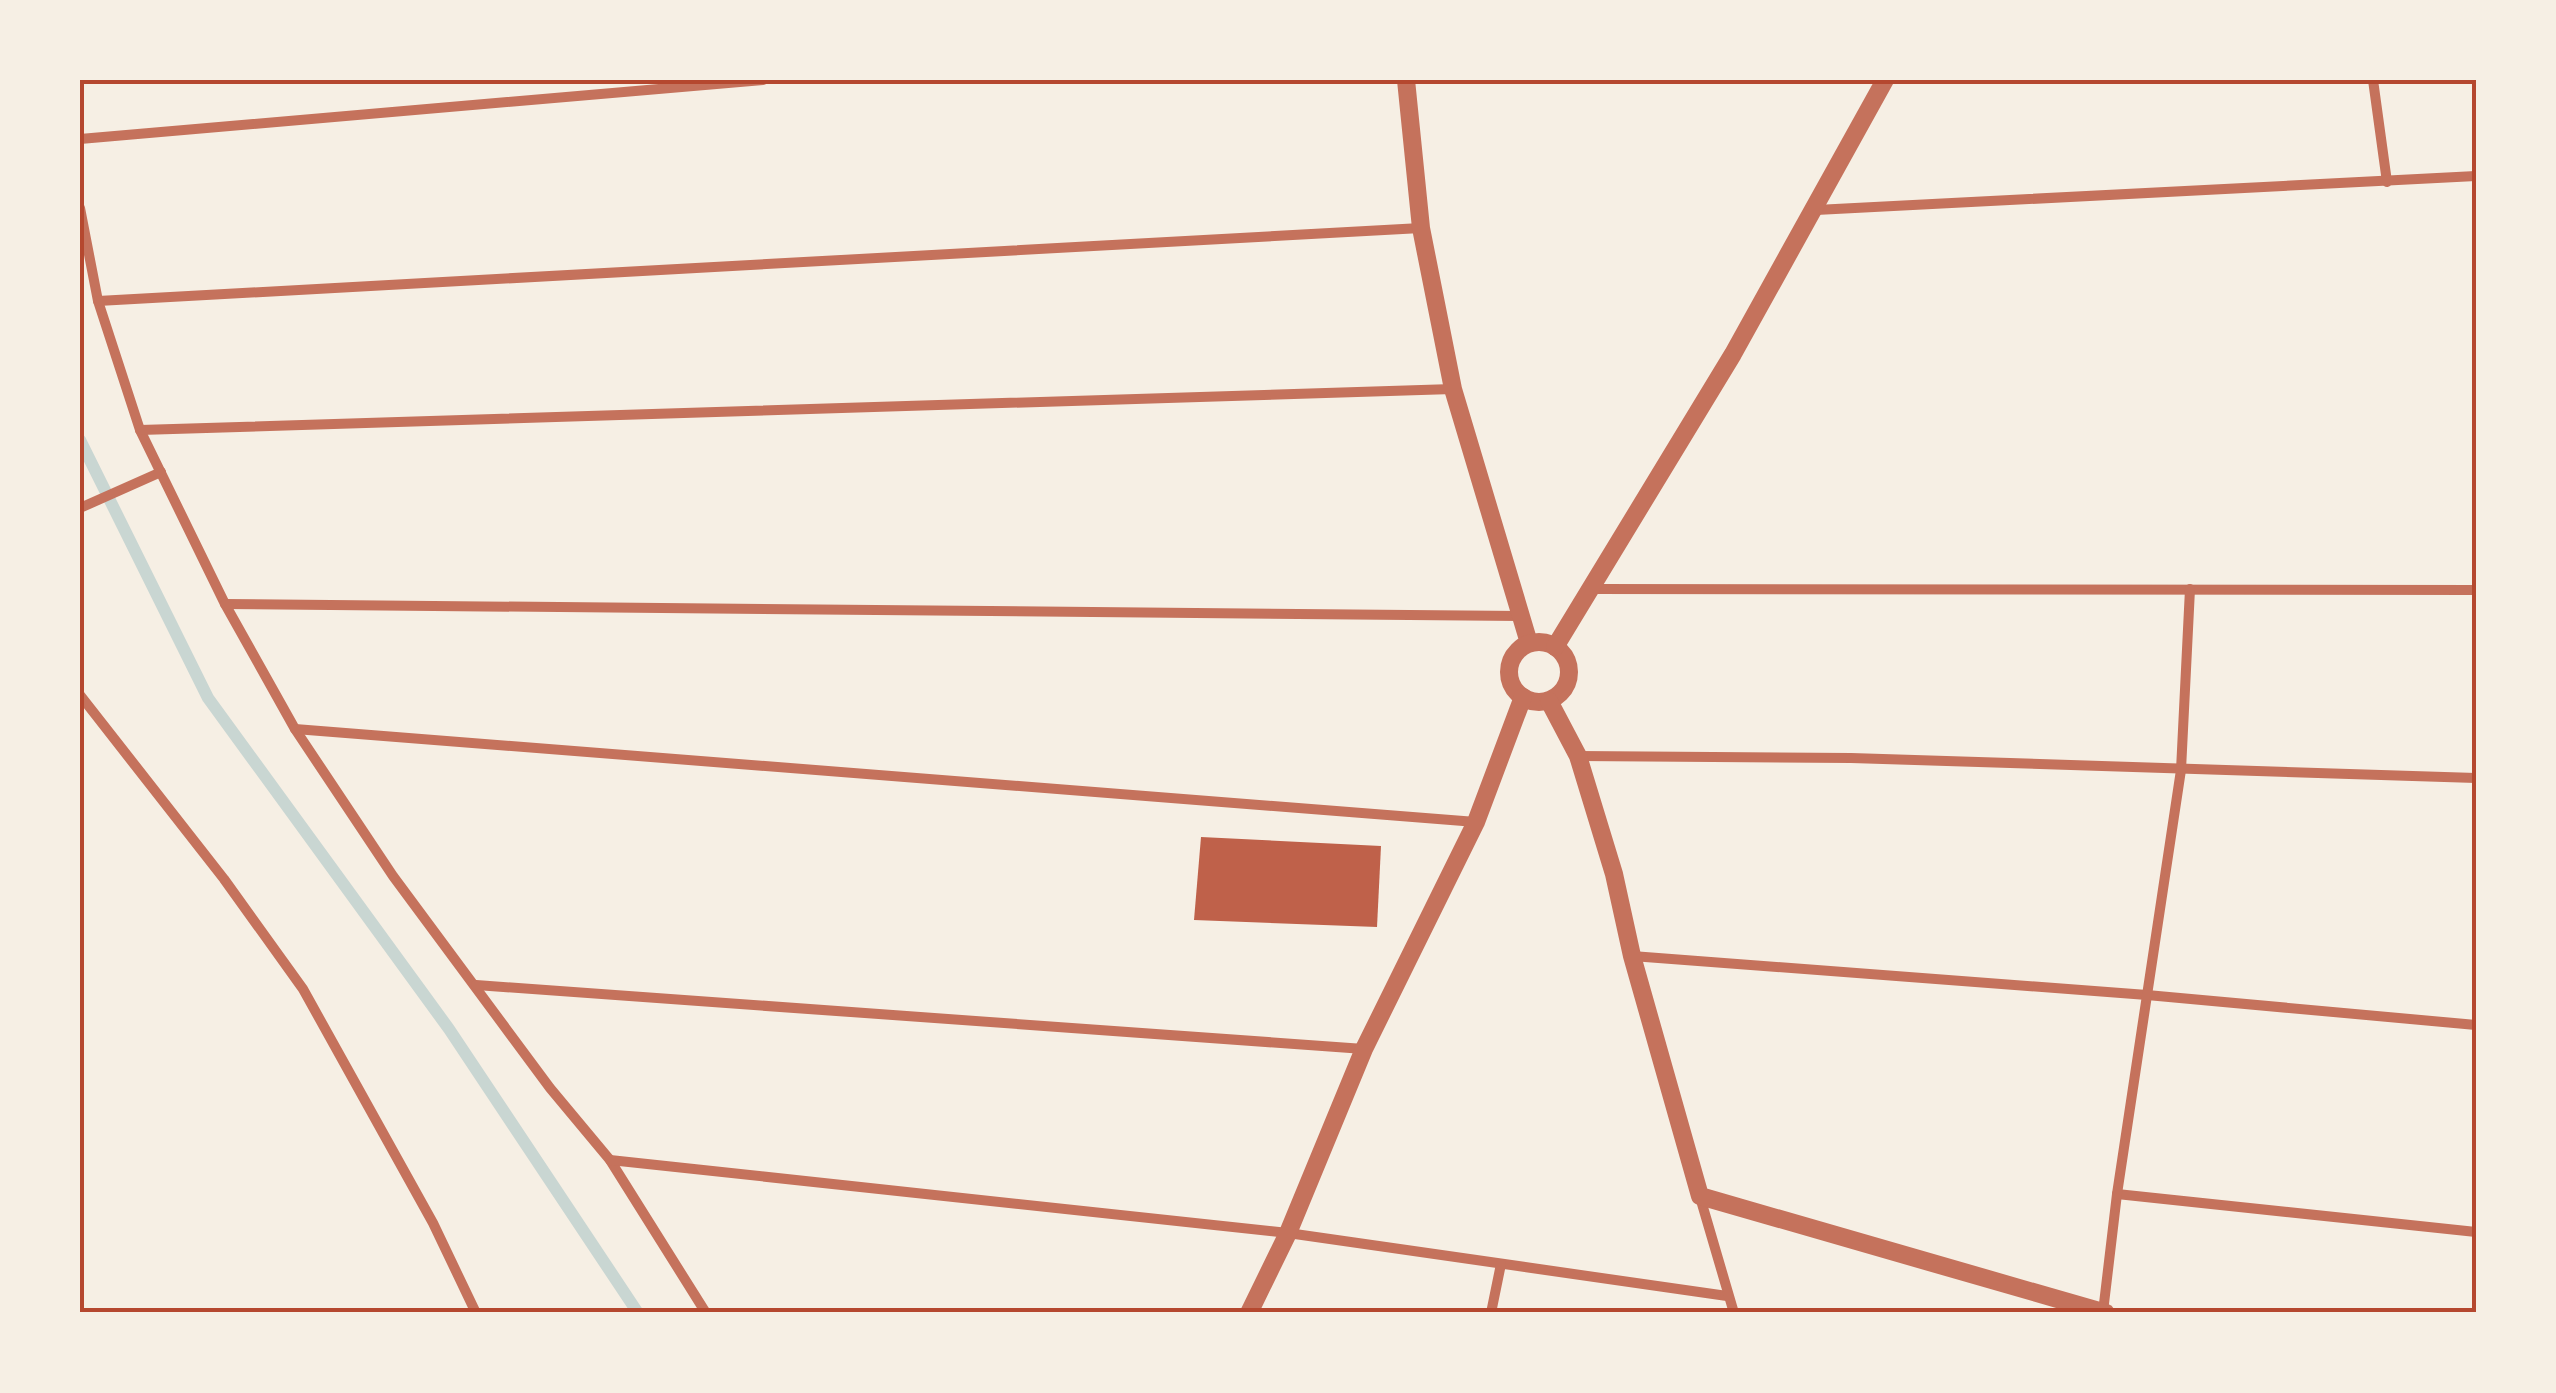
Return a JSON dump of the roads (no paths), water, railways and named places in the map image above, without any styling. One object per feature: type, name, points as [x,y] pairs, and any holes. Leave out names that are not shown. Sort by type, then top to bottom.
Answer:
[{"type":"street","points":[[80,139],[763,80]]},
{"type":"street","points":[[1406,80],[1421,228],[1452,388],[1529,643]]},
{"type":"street","points":[[1555,646],[1816,210],[1838,160],[1885,80]]},
{"type":"street","points":[[2374,80],[2387,182]]},
{"type":"street","points":[[1816,210],[2476,176]]},
{"type":"street","points":[[80,208],[98,301],[140,430],[225,604],[295,729],[393,876],[550,1088],[610,1160],[706,1313]]},
{"type":"street","points":[[98,301],[1421,228]]},
{"type":"street","points":[[140,430],[1452,388]]},
{"type":"street","points":[[80,508],[160,472]]},
{"type":"street","points":[[1593,588],[2476,590]]},
{"type":"street","points":[[1700,1196],[2104,1313],[2117,1194],[2181,770],[2190,590]]},
{"type":"street","points":[[225,604],[1521,616]]},
{"type":"street","points":[[1529,643],[1555,646],[1565,656],[1569,669],[1560,694],[1535,702],[1523,697],[1513,688],[1510,662],[1529,643]]},
{"type":"street","points":[[80,695],[224,879],[303,989],[425,1207],[476,1313]]},
{"type":"street","points":[[1249,1313],[1288,1233],[1364,1050],[1476,822],[1523,697]]},
{"type":"street","points":[[1549,700],[1578,756],[1614,874],[1632,956],[1734,1313]]},
{"type":"street","points":[[295,729],[1476,822]]},
{"type":"street","points":[[1578,756],[1851,758],[2476,778]]},
{"type":"street","points":[[1632,956],[2147,995],[2476,1025]]},
{"type":"street","points":[[476,985],[1364,1050]]},
{"type":"street","points":[[610,1160],[1288,1233],[1728,1296]]},
{"type":"street","points":[[2117,1194],[2476,1232]]},
{"type":"street","points":[[1491,1313],[1500,1264]]},
{"type":"waterway","points":[[80,440],[208,698],[449,1029],[638,1313]]}]
